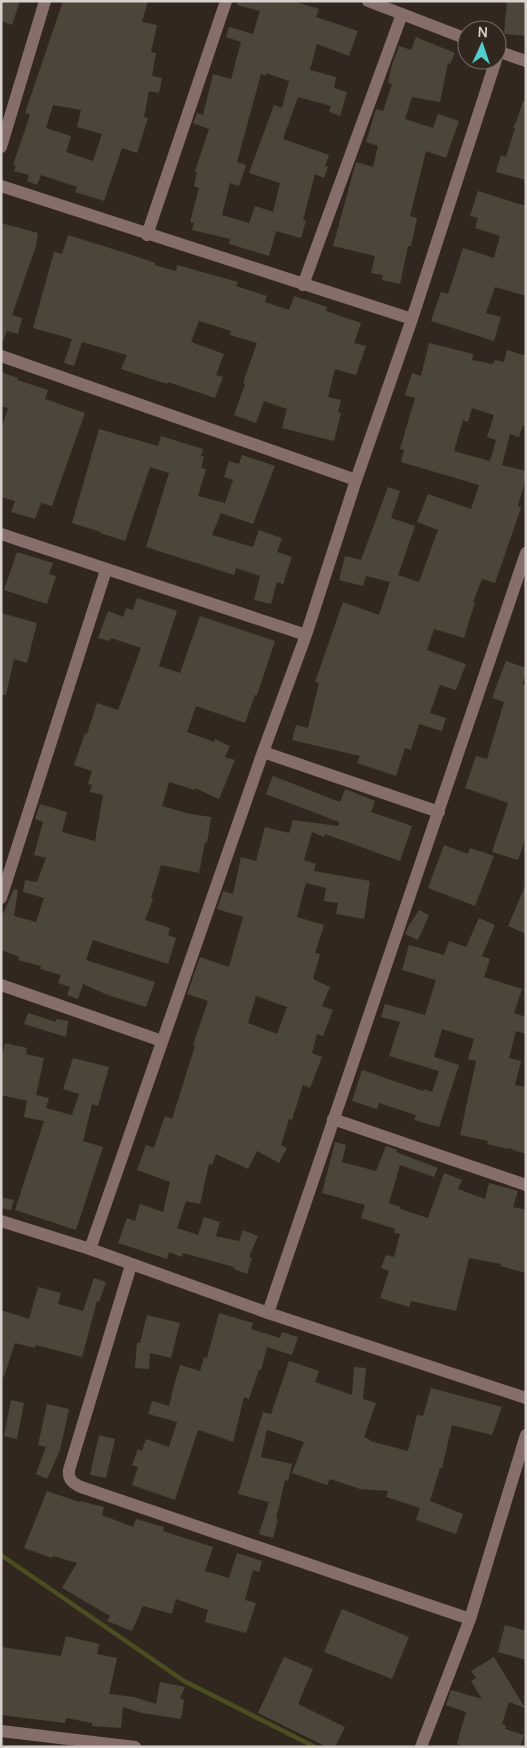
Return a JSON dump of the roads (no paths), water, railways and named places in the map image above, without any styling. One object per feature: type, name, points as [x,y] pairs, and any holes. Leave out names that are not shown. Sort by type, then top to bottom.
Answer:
[{"type":"street","points":[[1,147],[44,1]]},
{"type":"street","points":[[146,234],[226,1]]},
{"type":"street","points":[[368,1],[457,35]]},
{"type":"street","points":[[303,285],[402,14]]},
{"type":"street","points":[[507,57],[526,61]]},
{"type":"street","points":[[90,1249],[306,634],[356,480],[412,319],[492,70]]},
{"type":"street","points":[[1,186],[412,319]]},
{"type":"street","points":[[1,356],[356,480]]},
{"type":"street","points":[[1,534],[306,634]]},
{"type":"street","points":[[268,1313],[526,553]]},
{"type":"street","points":[[1,898],[106,570]]},
{"type":"street","points":[[263,752],[439,812]]},
{"type":"street","points":[[1,985],[162,1041]]},
{"type":"street","points":[[333,1119],[526,1185]]},
{"type":"street","points":[[1,1221],[90,1249],[268,1313],[526,1398]]},
{"type":"street","points":[[131,1265],[69,1470],[68,1476],[70,1480],[81,1487],[470,1619]]},
{"type":"street","points":[[421,1747],[470,1619],[526,1435]]},
{"type":"street","points":[[1,1731],[135,1747]]},
{"type":"waterway","points":[[1,1555],[184,1681],[315,1747]]}]
